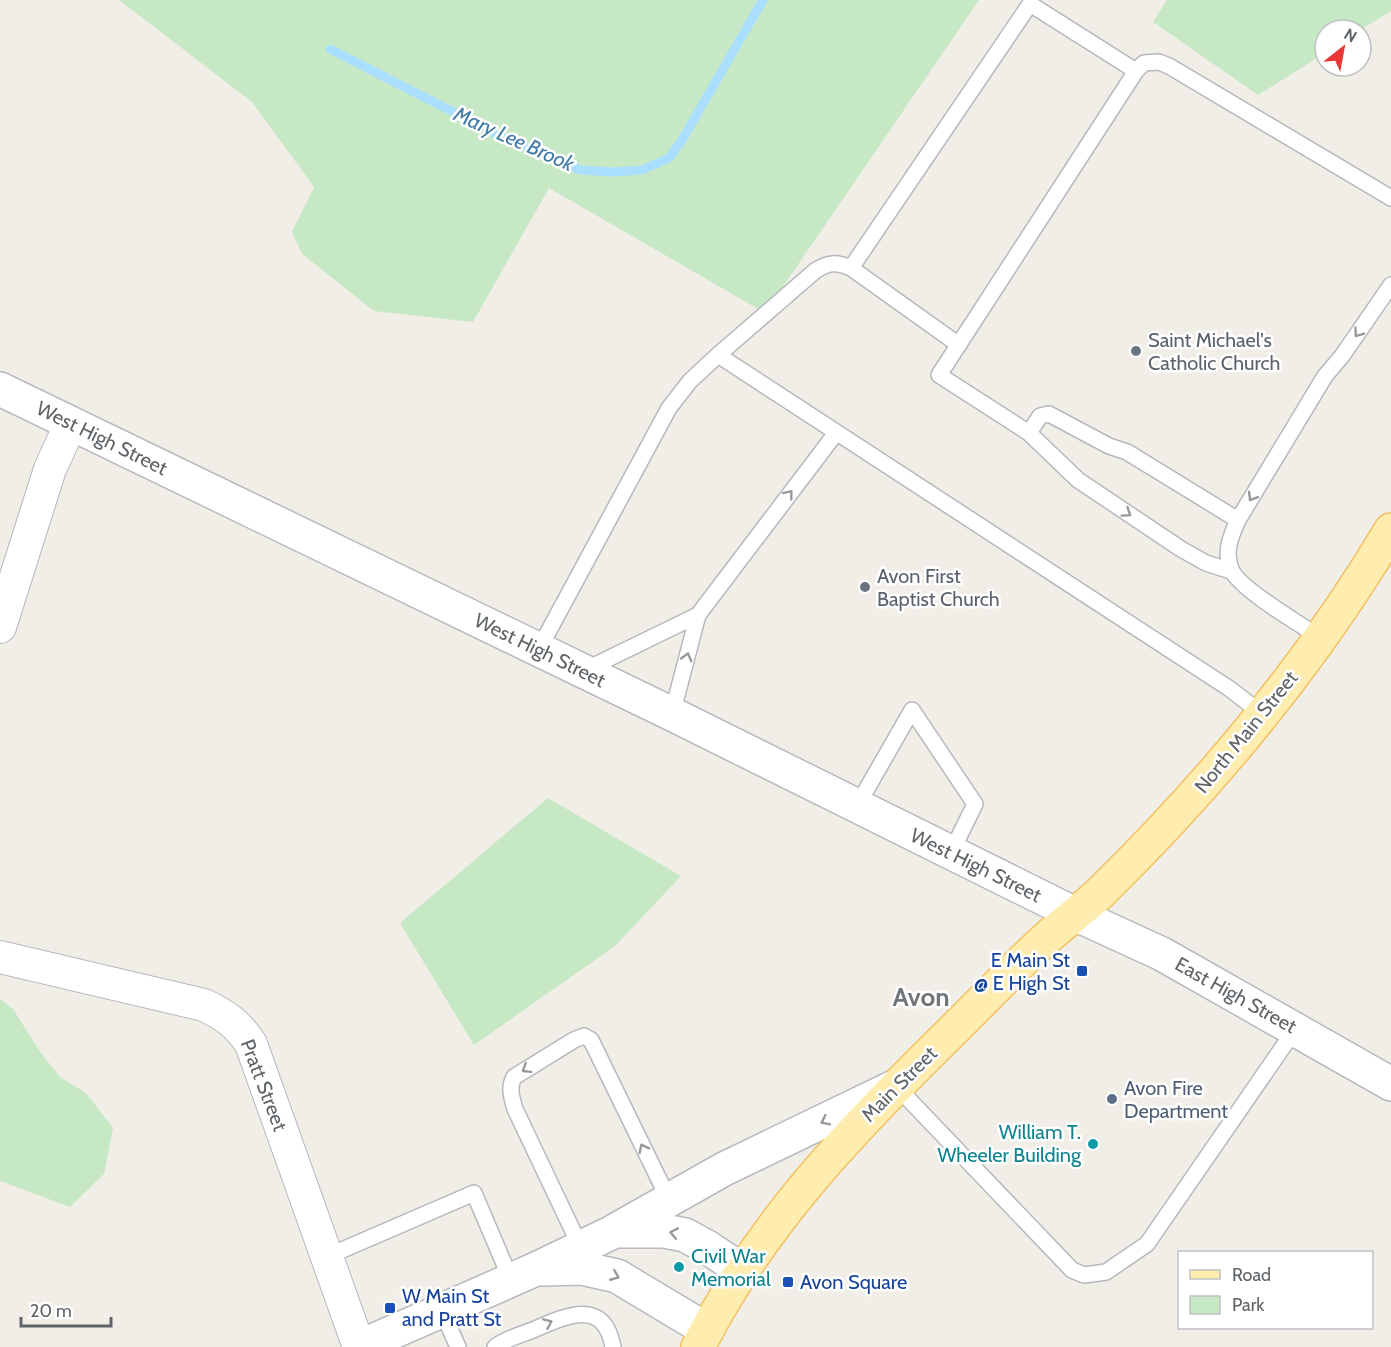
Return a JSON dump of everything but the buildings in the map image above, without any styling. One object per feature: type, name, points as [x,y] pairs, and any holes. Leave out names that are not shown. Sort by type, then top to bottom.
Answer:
[{"type":"main road","name":"West High Street","points":[[0,389],[539,649],[1077,915]]},
{"type":"main road","name":"North Main Street","points":[[1077,915],[1187,805],[1262,714],[1321,638],[1390,533]]},
{"type":"main road","name":"East High Street","points":[[1077,915],[1162,954],[1391,1083]]},
{"type":"main road","name":"Main Street","points":[[524,1275],[581,1268],[617,1276],[703,1339],[743,1271],[797,1194],[840,1144],[1041,943],[1077,915]]},
{"type":"main road","points":[[374,1344],[581,1248],[724,1169],[896,1086]]},
{"type":"main road","points":[[615,1231],[653,1230],[685,1235],[743,1271]]},
{"type":"street","points":[[0,627],[50,469],[71,423]]},
{"type":"street","name":"Pratt Street","points":[[0,957],[204,1005],[226,1015],[240,1028],[251,1044],[326,1257],[374,1344]]},
{"type":"lane","points":[[851,268],[1030,4],[1136,71]]},
{"type":"lane","points":[[1231,571],[1206,563],[1181,549],[1078,480],[1029,433],[939,375],[1136,71],[1144,63],[1159,62],[1169,66],[1391,198]]},
{"type":"lane","points":[[539,649],[669,408],[690,381],[718,355],[823,265],[832,263],[851,268],[959,345]]},
{"type":"lane","points":[[1321,638],[1242,585],[1231,571],[1228,554],[1229,538],[1325,375],[1342,356],[1391,285]]},
{"type":"lane","points":[[718,355],[1230,689],[1262,714]]},
{"type":"lane","points":[[1029,433],[1040,416],[1049,414],[1109,446],[1127,452],[1238,520]]},
{"type":"lane","points":[[672,714],[698,615],[836,433]]},
{"type":"lane","points":[[583,671],[698,615]]},
{"type":"lane","points":[[857,806],[912,710],[975,804],[951,853]]},
{"type":"lane","points":[[896,1086],[1072,1270],[1084,1275],[1106,1272],[1147,1244],[1296,1028]]},
{"type":"lane","points":[[581,1248],[515,1109],[510,1093],[514,1077],[574,1040],[584,1036],[591,1040],[669,1200]]},
{"type":"lane","points":[[326,1257],[474,1193],[524,1275]]},
{"type":"lane","points":[[442,1311],[458,1347]]},
{"type":"lane","points":[[495,1347],[564,1316],[584,1313],[600,1320],[610,1332],[613,1347]]},
{"type":"green space","points":[[119,0],[979,0],[765,313],[549,188],[473,322],[374,311],[302,254],[292,232],[314,187],[252,102]]},
{"type":"green space","points":[[1167,0],[1391,0],[1391,11],[1373,22],[1373,18],[1313,18],[1313,61],[1258,95],[1153,22]]},
{"type":"green space","points":[[548,798],[681,876],[615,946],[474,1045],[400,923]]},
{"type":"green space","points":[[0,999],[13,1009],[41,1053],[60,1077],[86,1093],[113,1128],[104,1174],[70,1207],[0,1181]]},
{"type":"waterway","name":"Mary Lee Brook","points":[[330,49],[506,139],[580,170],[614,172],[642,170],[669,158],[682,140],[763,0]]},
{"type":"place","name":"Saint Michael's Catholic Church","points":[[1136,351]]},
{"type":"place","name":"Avon First Baptist Church","points":[[865,587]]},
{"type":"place","name":"E Main St @ E High St","points":[[1082,971]]},
{"type":"place","name":"Avon Fire Department","points":[[1112,1099]]},
{"type":"place","name":"William T. Wheeler Building","points":[[1093,1144]]},
{"type":"place","name":"Civil War Memorial","points":[[679,1267]]},
{"type":"place","name":"Avon Square","points":[[788,1282]]},
{"type":"place","name":"W Main St and Pratt St","points":[[390,1308]]},
{"type":"district","name":"Avon","points":[[921,997]]}]
